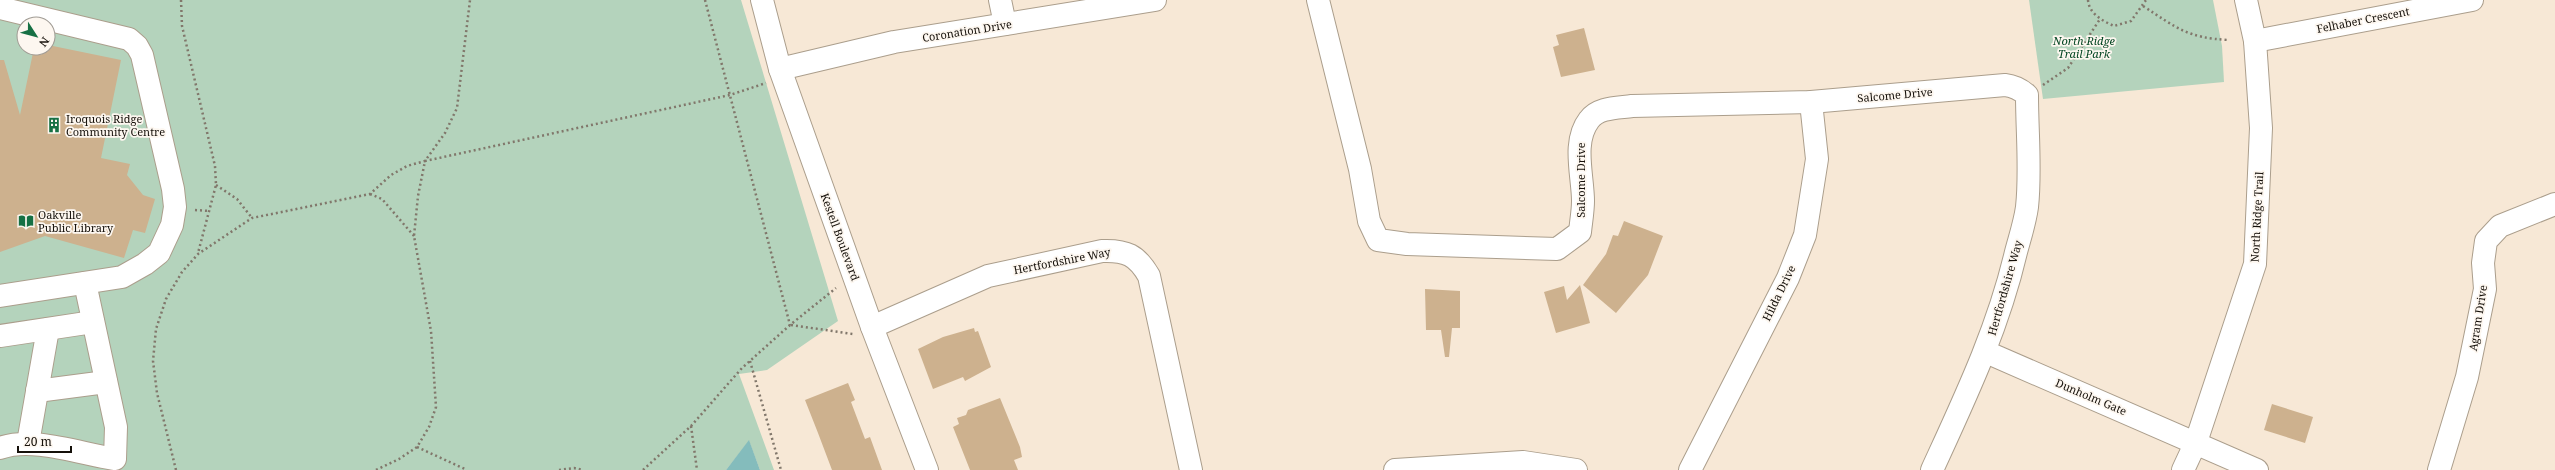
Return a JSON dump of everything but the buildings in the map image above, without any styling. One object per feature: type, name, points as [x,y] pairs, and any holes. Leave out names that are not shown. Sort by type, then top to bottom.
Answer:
[{"type":"street","name":"Kestell Boulevard","points":[[762,0],[774,75],[862,330],[927,470]]},
{"type":"street","points":[[1000,0],[1005,24]]},
{"type":"street","name":"Coronation Drive","points":[[774,75],[894,42],[1155,0]]},
{"type":"street","name":"Salcome Drive","points":[[1318,0],[1360,169],[1369,221],[1378,240],[1407,244],[1557,249],[1580,232],[1583,202],[1580,152],[1582,134],[1589,119],[1603,110],[1632,106],[1811,102],[2005,85],[2017,88],[2027,95]]},
{"type":"street","name":"North Ridge Trail","points":[[2183,470],[2196,442],[2255,264],[2261,128],[2255,41],[2246,0]]},
{"type":"street","name":"Felhaber Crescent","points":[[2255,41],[2472,0]]},
{"type":"street","points":[[0,8],[129,39],[137,46],[142,55],[173,189],[174,207],[172,225],[159,253],[145,264],[122,277],[0,296]]},
{"type":"street","name":"Hertfordshire Way","points":[[1932,470],[1986,352],[2000,311],[2027,208],[2027,95]]},
{"type":"street","name":"Hilda Drive","points":[[1690,470],[1788,278],[1806,235],[1817,159],[1811,102]]},
{"type":"street","name":"Agram Drive","points":[[2439,470],[2467,378],[2484,288],[2483,263],[2486,240],[2500,226],[2555,204]]},
{"type":"street","name":"Hertfordshire Way","points":[[862,330],[988,276],[1102,251],[1121,250],[1141,262],[1150,276],[1190,470]]},
{"type":"street","points":[[0,448],[13,443],[28,443],[115,459],[116,427],[85,283]]},
{"type":"street","points":[[0,336],[93,322]]},
{"type":"street","points":[[28,443],[48,329]]},
{"type":"street","name":"Dunholm Gate","points":[[1986,352],[2196,442],[2257,470]]},
{"type":"street","points":[[37,391],[106,382]]},
{"type":"street","points":[[1396,470],[1523,462],[1576,470]]},
{"type":"path","points":[[181,0],[182,26],[212,150],[216,185],[198,254]]},
{"type":"path","points":[[376,470],[399,459],[417,447],[429,427],[436,406],[431,331],[414,236],[425,161],[445,133],[457,108],[470,0]]},
{"type":"path","points":[[705,0],[790,325]]},
{"type":"path","points":[[2088,0],[2092,11],[2100,19],[2114,26],[2131,21],[2146,0]]},
{"type":"path","points":[[2143,6],[2186,33],[2203,39],[2229,40]]},
{"type":"path","points":[[2027,95],[2068,68],[2100,19]]},
{"type":"path","points":[[176,470],[157,393],[153,361],[156,329],[166,299],[182,272],[198,254],[252,218],[370,194],[391,175],[407,166],[425,161],[730,95],[774,75]]},
{"type":"path","points":[[216,185],[237,199],[252,218]]},
{"type":"path","points":[[370,194],[387,204],[414,236]]},
{"type":"path","points":[[643,470],[691,426],[750,361],[790,325],[836,288]]},
{"type":"path","points":[[790,325],[862,330]]},
{"type":"path","points":[[750,361],[781,470]]},
{"type":"path","points":[[691,426],[697,470]]},
{"type":"path","points":[[417,447],[467,470]]},
{"type":"path","points":[[559,470],[574,468],[583,470]]},
{"type":"green space","points":[[0,0],[741,0],[838,321],[767,370],[739,374],[774,470],[760,470],[749,441],[726,470],[0,470]]},
{"type":"green space","name":"North Ridge Trail Park","points":[[2029,0],[2213,0],[2222,46],[2224,82],[2043,99]]},
{"type":"water","points":[[749,440],[760,470],[726,470]]},
{"type":"place","name":"Iroquois Ridge Community Centre","points":[[54,125]]},
{"type":"place","name":"Oakville Public Library","points":[[26,221]]}]
